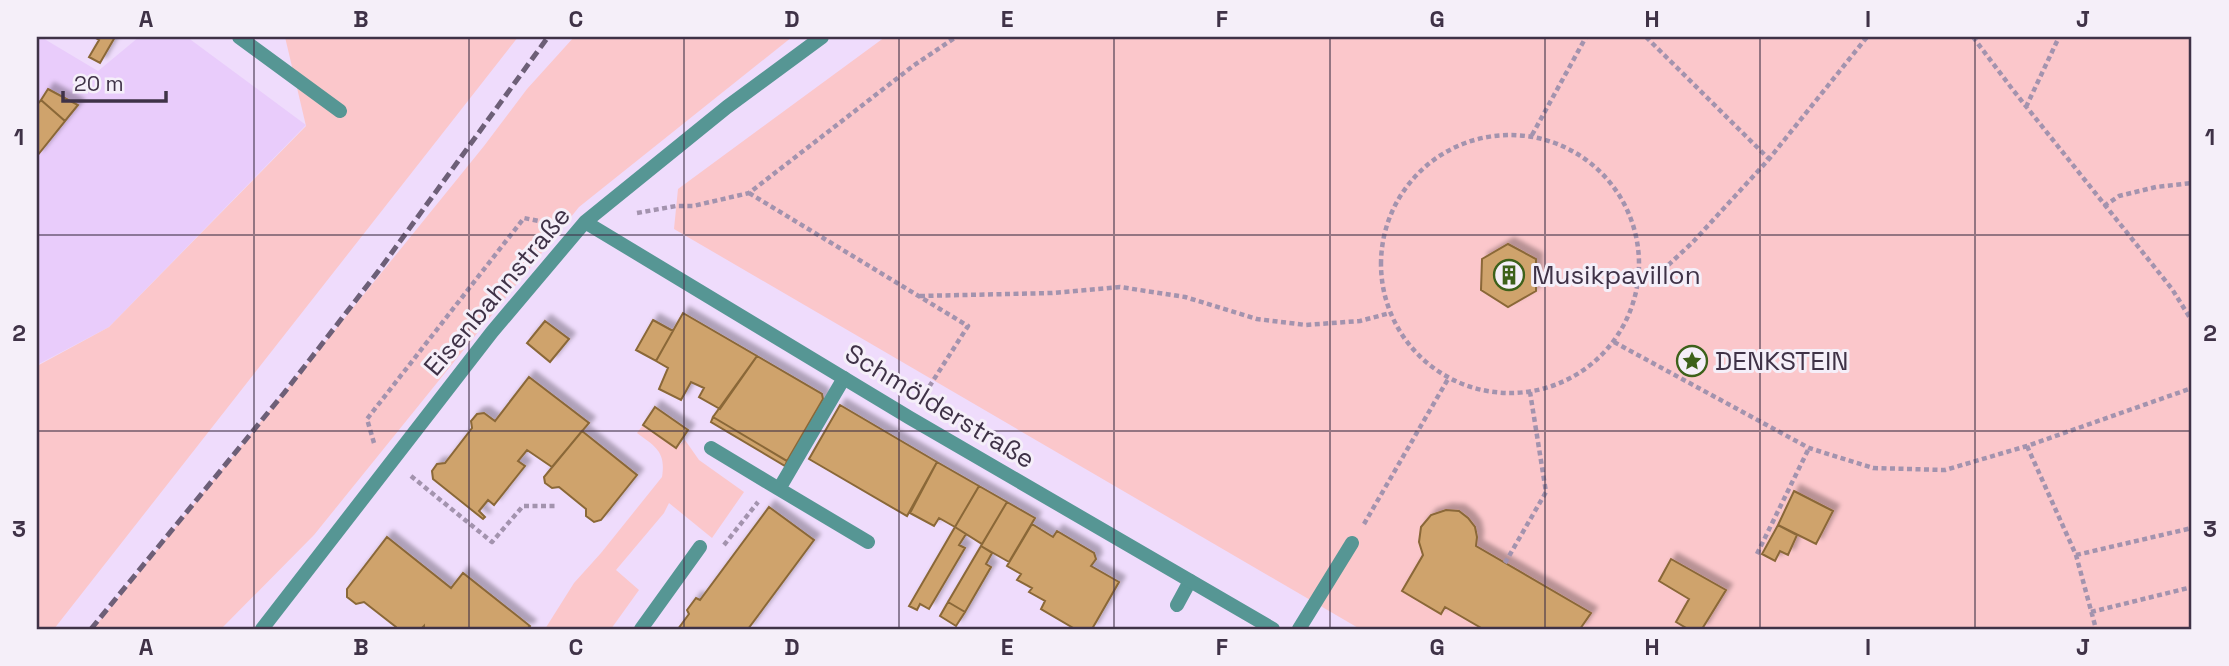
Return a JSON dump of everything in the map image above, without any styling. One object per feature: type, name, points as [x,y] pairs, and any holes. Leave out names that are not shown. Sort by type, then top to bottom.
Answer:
[{"type":"street","points":[[239,37],[340,111]]},
{"type":"street","name":"Eisenbahnstraße","points":[[262,629],[492,332],[585,222],[727,107],[822,37]]},
{"type":"street","name":"Schmölderstraße","points":[[585,222],[910,418],[1273,629]]},
{"type":"street","points":[[779,489],[844,378]]},
{"type":"street","points":[[711,448],[868,542]]},
{"type":"street","points":[[1299,629],[1352,543]]},
{"type":"street","points":[[641,629],[700,547]]},
{"type":"street","points":[[1177,604],[1190,581]]},
{"type":"path","points":[[585,222],[676,206],[693,206],[749,193],[913,66],[956,37]]},
{"type":"path","points":[[1532,135],[1586,37]]},
{"type":"path","points":[[1646,37],[1769,159]]},
{"type":"path","points":[[1639,282],[1664,269],[1693,242],[1769,159],[1867,37]]},
{"type":"path","points":[[1973,37],[2172,289],[2192,321]]},
{"type":"path","points":[[2026,107],[2059,37]]},
{"type":"path","points":[[1493,134],[1532,135],[1570,148],[1603,172],[1626,204],[1639,243],[1639,282],[1631,314],[1614,342],[1597,361],[1554,386],[1530,392],[1497,393],[1448,379],[1409,345],[1390,313],[1381,274],[1383,234],[1398,198],[1422,167],[1455,146],[1493,134]]},
{"type":"path","points":[[2105,206],[2119,196],[2156,187],[2192,183]]},
{"type":"path","points":[[749,193],[968,326],[910,418]]},
{"type":"path","points":[[524,218],[367,419],[387,466],[492,542],[523,506],[556,506]]},
{"type":"path","points":[[920,296],[1052,293],[1120,287],[1185,297],[1257,319],[1306,325],[1360,321],[1390,313]]},
{"type":"path","points":[[1614,342],[1809,448],[1873,468],[1945,470],[2027,446],[2192,388]]},
{"type":"path","points":[[1352,543],[1448,379]]},
{"type":"path","points":[[1505,563],[1546,492],[1530,392]]},
{"type":"path","points":[[2027,446],[2076,555],[2096,629]]},
{"type":"path","points":[[1756,554],[1809,448]]},
{"type":"path","points":[[700,547],[707,537],[720,550],[764,494]]},
{"type":"path","points":[[2076,555],[2192,528]]},
{"type":"path","points":[[2091,612],[2192,587]]},
{"type":"shaded area","points":[[37,37],[98,71],[139,37],[187,37],[306,125],[109,327],[37,365]]},
{"type":"shaded area","points":[[285,37],[518,37],[54,629],[37,629],[37,366],[109,327],[306,126]]},
{"type":"shaded area","points":[[574,37],[792,37],[579,207],[314,535],[221,629],[93,629],[484,146],[527,89]]},
{"type":"shaded area","points":[[885,37],[2192,37],[2192,629],[1360,629],[674,229],[678,189]]},
{"type":"shaded area","points":[[643,425],[676,448],[685,440],[699,460],[744,492],[712,538],[669,503],[664,513],[616,570],[639,590],[611,629],[545,629],[574,583],[662,477],[661,456],[637,433]]},
{"type":"building","points":[[94,37],[115,37],[100,63],[89,57],[99,40]]},
{"type":"building","points":[[48,89],[78,105],[65,121],[41,100]]},
{"type":"building","points":[[41,100],[65,121],[37,156],[37,105]]},
{"type":"building","name":"Musikpavillon","points":[[1508,244],[1536,259],[1536,291],[1508,307],[1481,290],[1482,259]]},
{"type":"building","points":[[683,313],[757,356],[720,409],[699,397],[704,388],[691,382],[681,400],[659,389],[668,368],[656,361]]},
{"type":"building","points":[[653,320],[673,331],[656,361],[636,350]]},
{"type":"building","points":[[545,321],[569,339],[550,362],[527,343]]},
{"type":"building","points":[[757,356],[822,394],[823,399],[787,461],[713,417]]},
{"type":"building","points":[[529,377],[589,423],[552,467],[527,450],[518,461],[525,466],[494,505],[488,500],[479,511],[485,517],[483,519],[433,479],[432,471],[437,464],[445,463],[472,428],[471,421],[477,414],[484,413],[495,421]]},
{"type":"building","points":[[840,405],[937,462],[907,516],[809,459]]},
{"type":"building","points":[[655,407],[688,430],[676,448],[643,425]]},
{"type":"building","points":[[713,417],[787,461],[785,466],[711,422]]},
{"type":"building","points":[[582,431],[637,475],[601,520],[594,522],[586,516],[586,509],[559,487],[552,488],[545,483],[544,477]]},
{"type":"building","points":[[937,462],[979,486],[955,527],[939,518],[934,526],[910,513]]},
{"type":"building","points":[[979,486],[1007,502],[982,544],[955,527]]},
{"type":"building","points":[[1794,491],[1833,511],[1816,544],[1778,525]]},
{"type":"building","points":[[1007,502],[1035,518],[1009,562],[981,546]]},
{"type":"building","points":[[769,507],[814,540],[748,629],[678,629],[689,614],[687,610],[696,598],[700,600]]},
{"type":"building","points":[[1446,510],[1459,511],[1468,518],[1475,527],[1476,546],[1591,613],[1580,629],[1483,629],[1445,607],[1441,614],[1402,591],[1423,555],[1419,542],[1421,527],[1431,515]]},
{"type":"building","points":[[1032,524],[1053,537],[1057,531],[1094,553],[1096,559],[1091,566],[1119,582],[1092,629],[1075,629],[1041,609],[1045,601],[1029,592],[1032,588],[1017,580],[1021,574],[1007,566]]},
{"type":"building","points":[[1778,525],[1797,535],[1788,555],[1780,551],[1775,561],[1762,554]]},
{"type":"building","points":[[955,527],[966,534],[959,545],[965,548],[929,609],[920,604],[917,610],[909,606]]},
{"type":"building","points":[[387,537],[451,588],[463,573],[530,626],[527,629],[424,629],[424,626],[421,629],[396,629],[364,602],[356,604],[347,597],[347,589]]},
{"type":"building","points":[[981,546],[992,553],[986,564],[991,567],[965,612],[948,602]]},
{"type":"building","points":[[1671,559],[1726,590],[1702,629],[1688,629],[1676,622],[1689,599],[1659,581]]},
{"type":"building","points":[[948,602],[965,612],[956,626],[940,616]]},
{"type":"railway","points":[[91,629],[284,393],[380,269],[548,37]]},
{"type":"place","name":"Musikpavillon","points":[[1509,275]]},
{"type":"place","name":"DENKSTEIN","points":[[1692,361]]}]
